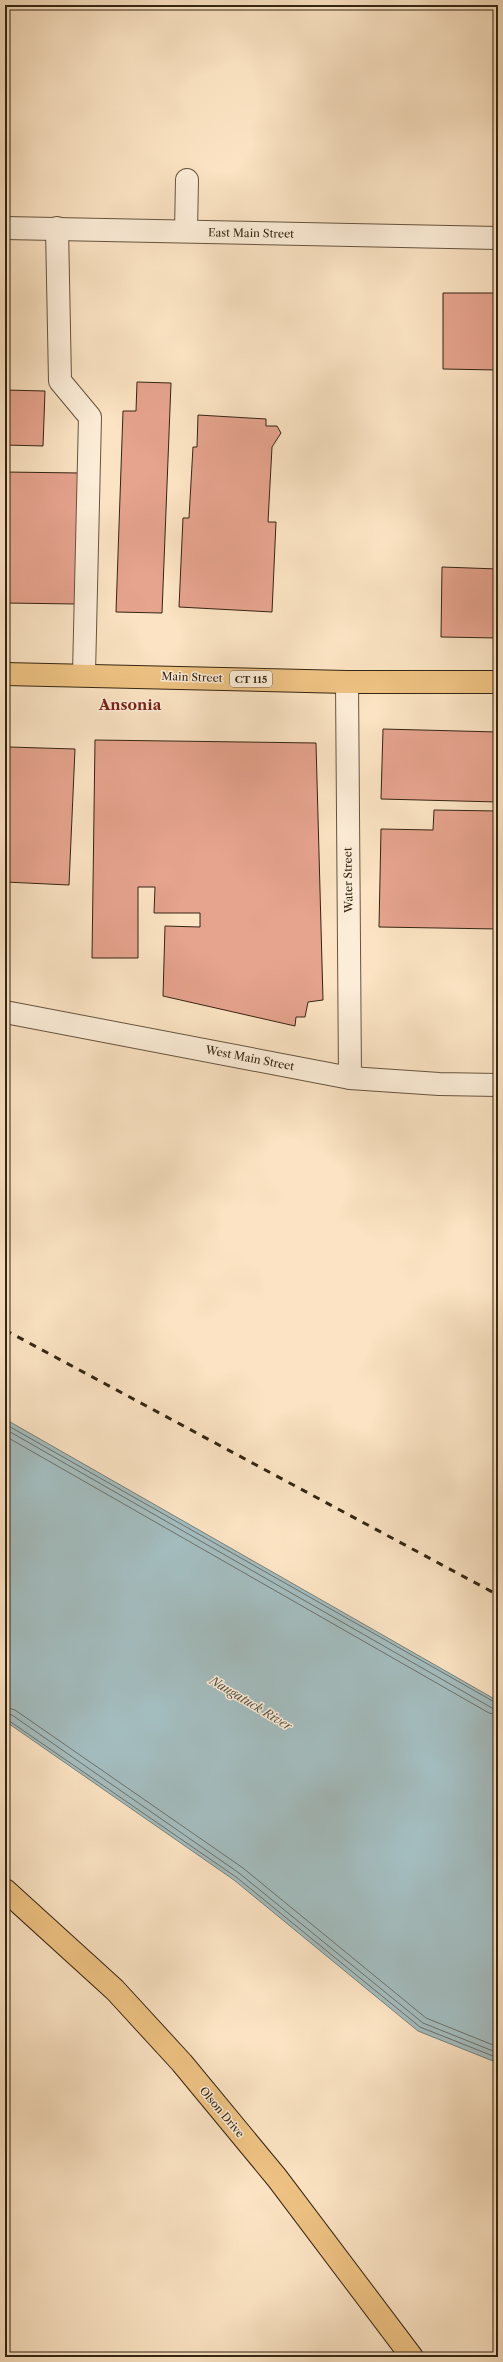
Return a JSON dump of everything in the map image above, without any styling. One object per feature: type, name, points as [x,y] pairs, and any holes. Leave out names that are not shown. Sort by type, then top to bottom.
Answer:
[{"type":"main road","name":"Main Street","points":[[5,674],[84,674],[347,682],[498,682]]},
{"type":"main road","name":"Olson Drive","points":[[5,1890],[115,1990],[182,2063],[277,2178],[412,2357]]},
{"type":"street","points":[[186,231],[187,180]]},
{"type":"street","name":"East Main Street","points":[[5,228],[498,238]]},
{"type":"street","points":[[57,228],[60,381],[90,417],[84,674]]},
{"type":"street","name":"Water Street","points":[[347,682],[350,1078]]},
{"type":"street","name":"West Main Street","points":[[5,1012],[350,1078],[439,1084],[498,1085]]},
{"type":"water","name":"Naugatuck River","points":[[5,1419],[498,1701],[498,2063],[418,2031],[234,1880],[5,1721]]},
{"type":"building","points":[[443,293],[498,293],[498,370],[443,369]]},
{"type":"building","points":[[137,382],[171,383],[162,613],[116,612],[123,411],[136,411]]},
{"type":"building","points":[[5,390],[45,391],[43,446],[5,445]]},
{"type":"building","points":[[198,415],[266,419],[266,426],[277,426],[281,433],[272,447],[268,522],[276,522],[272,612],[179,607],[183,518],[189,518],[193,447],[197,447]]},
{"type":"building","points":[[5,472],[80,473],[77,604],[5,603]]},
{"type":"building","points":[[442,567],[498,569],[498,638],[441,637]]},
{"type":"building","points":[[383,729],[498,732],[498,802],[381,799]]},
{"type":"building","points":[[95,740],[316,743],[323,1000],[308,1002],[305,1017],[296,1017],[295,1026],[163,996],[165,926],[200,927],[200,913],[154,913],[155,887],[138,887],[138,958],[92,958]]},
{"type":"building","points":[[9,747],[75,749],[69,885],[5,882]]},
{"type":"building","points":[[434,810],[498,811],[498,929],[379,927],[381,829],[433,830]]},
{"type":"railway","points":[[5,1330],[498,1595]]},
{"type":"district","name":"Ansonia","points":[[130,704]]}]
